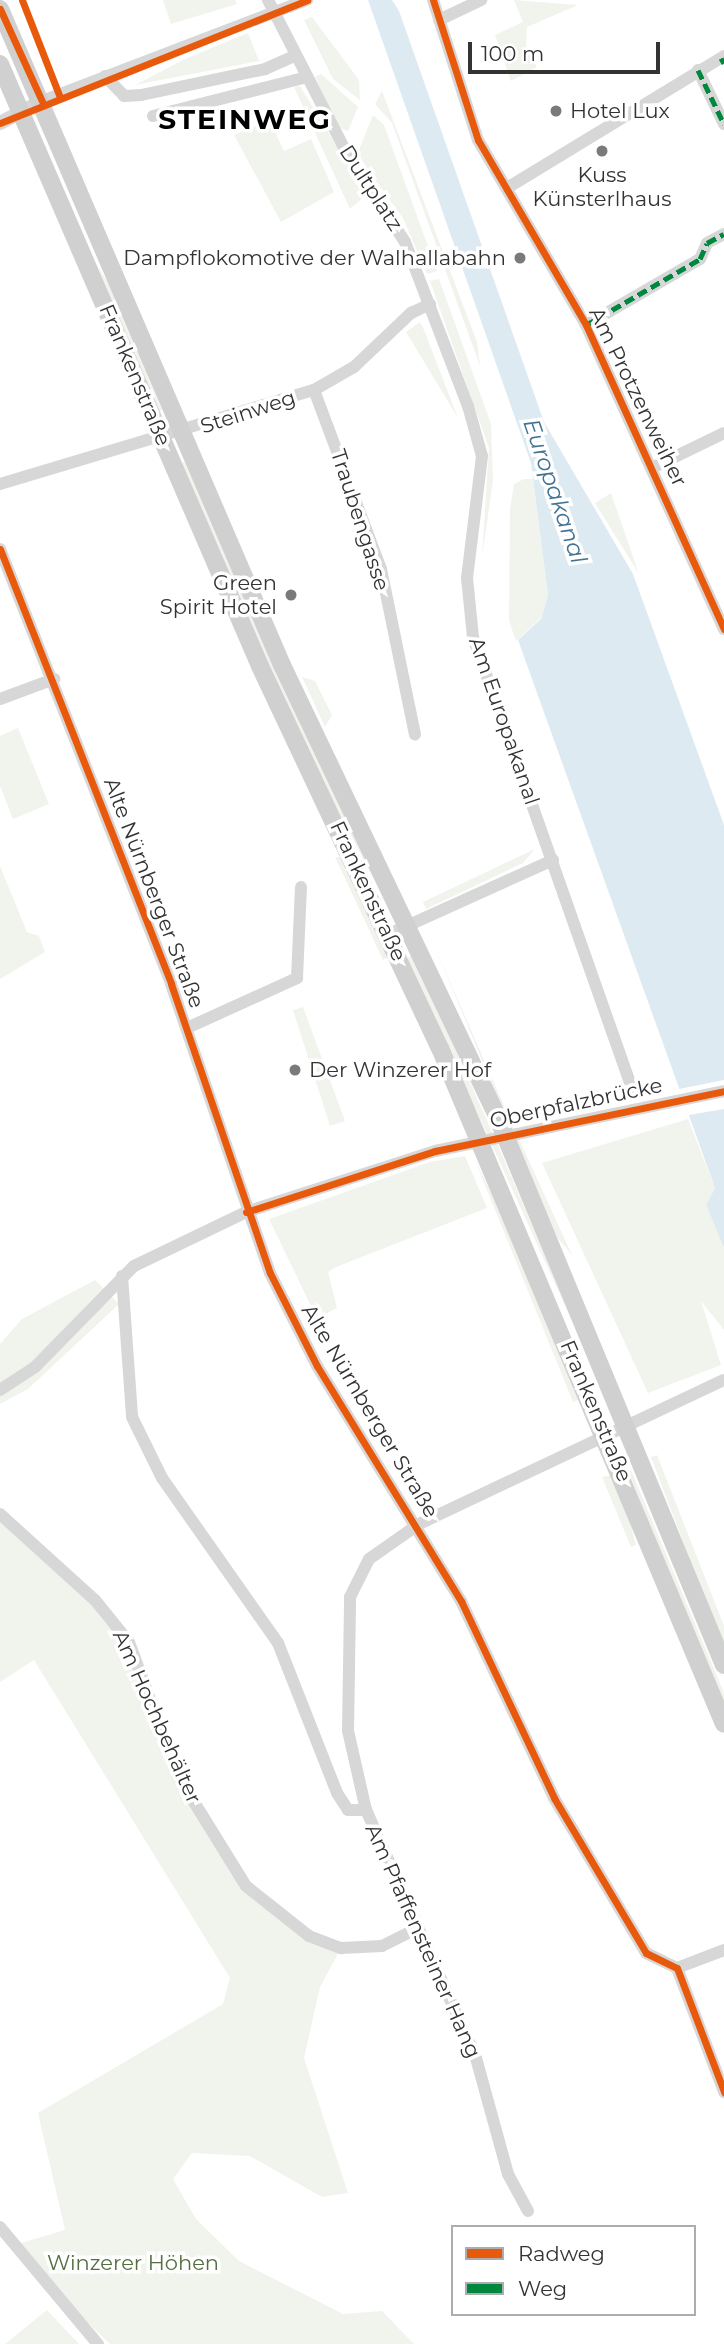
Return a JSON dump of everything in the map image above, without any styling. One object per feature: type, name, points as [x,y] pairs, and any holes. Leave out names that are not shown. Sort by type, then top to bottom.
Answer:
[{"type":"main road","name":"Frankenstraße","points":[[0,9],[42,101],[282,664],[409,926],[627,1425],[724,1665]]},
{"type":"main road","name":"Frankenstraße","points":[[0,64],[260,666],[389,934],[606,1434],[724,1724]]},
{"type":"street","name":"Dultplatz","points":[[268,0],[345,150],[394,220],[430,304]]},
{"type":"street","points":[[0,123],[42,101],[307,0]]},
{"type":"street","name":"Am Protzenweiher","points":[[433,0],[478,140],[586,326],[654,467],[724,629]]},
{"type":"street","points":[[439,20],[481,0]]},
{"type":"street","points":[[105,76],[124,96],[141,95],[265,69],[296,55]]},
{"type":"street","points":[[507,188],[698,70],[723,59]]},
{"type":"street","points":[[698,70],[724,124]]},
{"type":"street","points":[[153,116],[307,77]]},
{"type":"street","points":[[586,326],[698,261],[708,243],[724,234]]},
{"type":"street","name":"Steinweg","points":[[0,484],[183,433],[314,390],[354,367],[411,313],[430,304]]},
{"type":"street","name":"Am Europakanal","points":[[430,304],[482,456],[467,578],[473,637],[632,1089]]},
{"type":"street","name":"Traubengasse","points":[[314,390],[380,569],[415,735]]},
{"type":"street","points":[[654,467],[724,433]]},
{"type":"street","name":"Alte Nürnberger Straße","points":[[0,549],[54,679],[187,1028],[246,1212],[302,1339],[419,1524],[554,1798],[646,1953],[677,1968]]},
{"type":"street","points":[[0,699],[54,679]]},
{"type":"street","points":[[389,934],[553,860]]},
{"type":"street","points":[[187,1028],[297,978],[301,887]]},
{"type":"street","name":"Oberpfalzbrücke","points":[[0,1390],[35,1367],[122,1276],[246,1212],[435,1152],[724,1091]]},
{"type":"street","name":"Am Pfaffensteiner Hang","points":[[122,1276],[132,1417],[168,1487],[278,1643],[337,1793],[348,1810],[366,1811],[477,2058],[508,2174],[528,2211]]},
{"type":"street","points":[[366,1811],[348,1731],[350,1597],[369,1559],[419,1524],[724,1380]]},
{"type":"street","name":"Am Hochbehälter","points":[[0,1514],[113,1618],[129,1642],[178,1776],[246,1886],[309,1936],[341,1948],[383,1946],[418,1928]]},
{"type":"street","points":[[724,1950],[677,1968],[724,2092]]},
{"type":"street","points":[[0,2227],[98,2344]]},
{"type":"green space","points":[[163,0],[235,0],[237,4],[171,24]]},
{"type":"green space","points":[[514,0],[578,5],[527,27],[526,49],[537,67],[511,81],[495,35],[523,22]]},
{"type":"green space","points":[[312,17],[359,80],[360,100],[333,79],[304,20]]},
{"type":"green space","points":[[248,33],[259,61],[135,85],[185,59]]},
{"type":"green space","points":[[321,74],[358,107],[348,131],[340,128],[315,77]]},
{"type":"green space","points":[[300,86],[366,195],[350,209],[294,87]]},
{"type":"green space","points":[[382,91],[477,342],[480,366],[392,123],[375,104]]},
{"type":"green space","points":[[373,115],[384,125],[437,271],[427,274],[403,218],[357,155]]},
{"type":"green space","points":[[269,120],[284,151],[311,139],[334,192],[281,222],[234,135]]},
{"type":"green space","points":[[98,267],[110,286],[162,410],[157,412]]},
{"type":"green space","points":[[439,279],[491,424],[493,481],[482,557],[489,448],[430,281]]},
{"type":"green space","points":[[420,322],[424,330],[458,418],[406,332]]},
{"type":"green space","points":[[185,462],[258,631],[387,904],[306,750],[179,464]]},
{"type":"green space","points":[[524,479],[533,479],[548,595],[541,618],[516,641],[509,621],[510,509],[514,484]]},
{"type":"green space","points":[[611,493],[639,574],[595,503]]},
{"type":"green space","points":[[302,677],[315,681],[332,715],[325,727]]},
{"type":"green space","points":[[18,728],[49,804],[13,819],[0,786],[0,736]]},
{"type":"green space","points":[[535,849],[523,863],[426,909],[423,902]]},
{"type":"green space","points":[[335,857],[344,858],[389,957],[383,960]]},
{"type":"green space","points":[[0,866],[27,932],[39,936],[45,952],[0,979]]},
{"type":"green space","points":[[434,945],[512,1124],[572,1255],[555,1235]]},
{"type":"green space","points":[[413,955],[486,1118],[603,1389],[407,958]]},
{"type":"green space","points":[[303,1007],[345,1121],[330,1126],[293,1010]]},
{"type":"green space","points":[[688,1119],[715,1188],[706,1205],[724,1248],[724,1330],[701,1301],[721,1365],[648,1393],[542,1163]]},
{"type":"green space","points":[[465,1156],[487,1208],[336,1267],[328,1272],[337,1308],[323,1315],[318,1305],[312,1308],[269,1219],[430,1162]]},
{"type":"green space","points":[[474,1158],[526,1265],[578,1400],[573,1402]]},
{"type":"green space","points":[[95,1280],[119,1304],[28,1389],[0,1404],[0,1344],[22,1319]]},
{"type":"green space","points":[[657,1455],[724,1626],[724,1650],[651,1457]]},
{"type":"green space","points":[[631,1470],[724,1693],[724,1712],[628,1471]]},
{"type":"green space","points":[[612,1475],[626,1507],[636,1545],[631,1547],[602,1477]]},
{"type":"green space","name":"Winzerer Höhen","points":[[0,1514],[113,1618],[178,1776],[216,1843],[273,1909],[341,1948],[320,1987],[304,2058],[348,2193],[322,2197],[250,2156],[192,2153],[173,2179],[196,2219],[239,2261],[343,2314],[382,2311],[414,2344],[110,2344],[61,2297],[21,2243],[65,2230],[38,2113],[223,2004],[230,1978],[34,1660],[0,1682]]},
{"type":"green space","points":[[47,2310],[79,2344],[5,2344]]},
{"type":"water","name":"Europakanal","points":[[368,0],[392,0],[399,11],[544,422],[633,574],[724,825],[724,1248],[706,1205],[715,1188],[518,640],[541,619],[548,595],[531,463]]},
{"type":"pier","points":[[724,1080],[724,1109],[683,1116],[674,1090]]},
{"type":"marked path","points":[[721,58],[724,63]]},
{"type":"marked path","points":[[698,70],[724,124]]},
{"type":"marked path","points":[[586,325],[700,259],[707,243],[724,234]]},
{"type":"cycle path","points":[[22,0],[59,95]]},
{"type":"cycle path","points":[[0,123],[307,0]]},
{"type":"cycle path","points":[[433,0],[478,140],[586,325],[724,629]]},
{"type":"cycle path","points":[[0,9],[42,101]]},
{"type":"cycle path","points":[[0,549],[171,984],[270,1273],[317,1366],[461,1601],[554,1798],[646,1953],[677,1968],[724,2092]]},
{"type":"cycle path","points":[[246,1212],[435,1151],[724,1091]]},
{"type":"place","name":"Hotel Lux","points":[[556,111]]},
{"type":"place","name":"Kuss Künsterlhaus","points":[[602,151]]},
{"type":"place","name":"Dampflokomotive der Walhallabahn","points":[[520,258]]},
{"type":"place","name":"Green Spirit Hotel","points":[[291,595]]},
{"type":"place","name":"Der Winzerer Hof","points":[[295,1070]]},
{"type":"district","name":"STEINWEG","points":[[245,119]]}]
